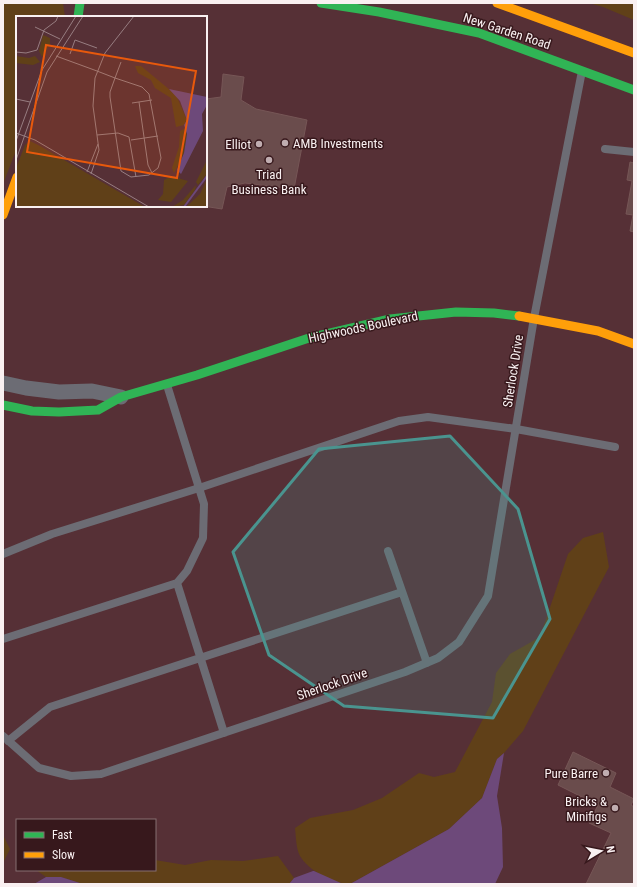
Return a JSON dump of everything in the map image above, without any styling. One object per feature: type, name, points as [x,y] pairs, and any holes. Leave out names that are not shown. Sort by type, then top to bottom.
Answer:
[{"type":"street","points":[[78,16],[80,3]]},
{"type":"street","name":"New Garden Road","points":[[321,3],[379,12],[478,33],[634,90]]},
{"type":"street","name":"New Garden Road","points":[[497,3],[634,53]]},
{"type":"street","points":[[3,215],[16,180]]},
{"type":"street","name":"Highwoods Boulevard","points":[[3,405],[32,411],[87,412],[98,410],[121,397],[309,338],[390,319],[456,312],[494,313],[534,318],[598,331],[634,344]]},
{"type":"street","name":"Highwoods Boulevard","points":[[3,383],[26,388],[59,392],[92,391],[121,397]]},
{"type":"lane","name":"Sherlock Drive","points":[[6,738],[39,768],[71,776],[101,774],[427,663],[438,658],[459,642],[488,596],[534,318],[582,70]]},
{"type":"lane","points":[[605,149],[634,152]]},
{"type":"lane","points":[[3,639],[177,583],[187,571],[203,538],[204,504],[166,384]]},
{"type":"lane","points":[[3,554],[52,534],[199,488],[400,421],[428,417],[516,429],[615,447]]},
{"type":"lane","points":[[388,551],[427,663]]},
{"type":"lane","points":[[177,583],[224,733]]},
{"type":"lane","points":[[6,738],[50,707],[201,659],[402,592]]},
{"type":"highlighted area","points":[[450,436],[518,509],[550,619],[493,718],[344,706],[269,655],[233,552],[319,449]]},
{"type":"shaded area","points":[[3,3],[63,3],[65,16],[16,16],[16,151],[3,184]]},
{"type":"shaded area","points":[[589,3],[634,3],[634,20],[603,7]]},
{"type":"shaded area","points":[[603,532],[609,567],[523,731],[497,759],[482,798],[449,829],[350,884],[336,882],[329,879],[309,866],[300,856],[295,828],[310,818],[353,810],[382,798],[419,773],[434,777],[455,772],[492,702],[496,673],[510,654],[540,637],[568,554],[583,538]]},
{"type":"shaded area","points":[[504,753],[497,796],[502,828],[503,867],[495,884],[350,884],[449,829],[482,798],[497,759]]},
{"type":"shaded area","points":[[3,835],[10,849],[3,863]]},
{"type":"shaded area","points":[[278,856],[294,878],[289,884],[83,884],[61,877],[46,877],[37,871],[156,871],[156,860],[185,865],[211,860],[243,861]]},
{"type":"shaded area","points":[[313,871],[343,884],[289,884],[294,878]]},
{"type":"shaded area","points":[[46,877],[61,877],[83,884],[34,884]]},
{"type":"building","points":[[223,74],[244,77],[241,100],[256,109],[307,120],[294,189],[245,183],[227,187],[222,209],[207,207],[207,99],[221,97]]},
{"type":"building","points":[[630,162],[634,163],[634,232],[630,231],[633,215],[626,214],[632,181],[627,180]]},
{"type":"building","points":[[573,752],[616,773],[610,787],[634,799],[631,805],[634,807],[634,884],[586,884],[611,833],[589,823],[598,805],[558,785]]},
{"type":"traffic: fast","points":[[78,16],[80,3]]},
{"type":"traffic: fast","points":[[321,3],[379,12],[479,33],[634,90]]},
{"type":"traffic: fast","points":[[3,405],[32,411],[59,412],[98,410],[121,397],[197,375],[309,338],[390,319],[456,312],[494,313],[519,316]]},
{"type":"traffic: slow","points":[[497,3],[634,53]]},
{"type":"traffic: slow","points":[[3,215],[16,180]]},
{"type":"traffic: slow","points":[[519,316],[598,331],[634,344]]},
{"type":"place","name":"AMB Investments","points":[[285,143]]},
{"type":"place","name":"Elliot","points":[[259,144]]},
{"type":"place","name":"Triad Business Bank","points":[[269,160]]},
{"type":"place","name":"Pure Barre","points":[[606,773]]},
{"type":"place","name":"Bricks & Minifigs","points":[[615,808]]}]
